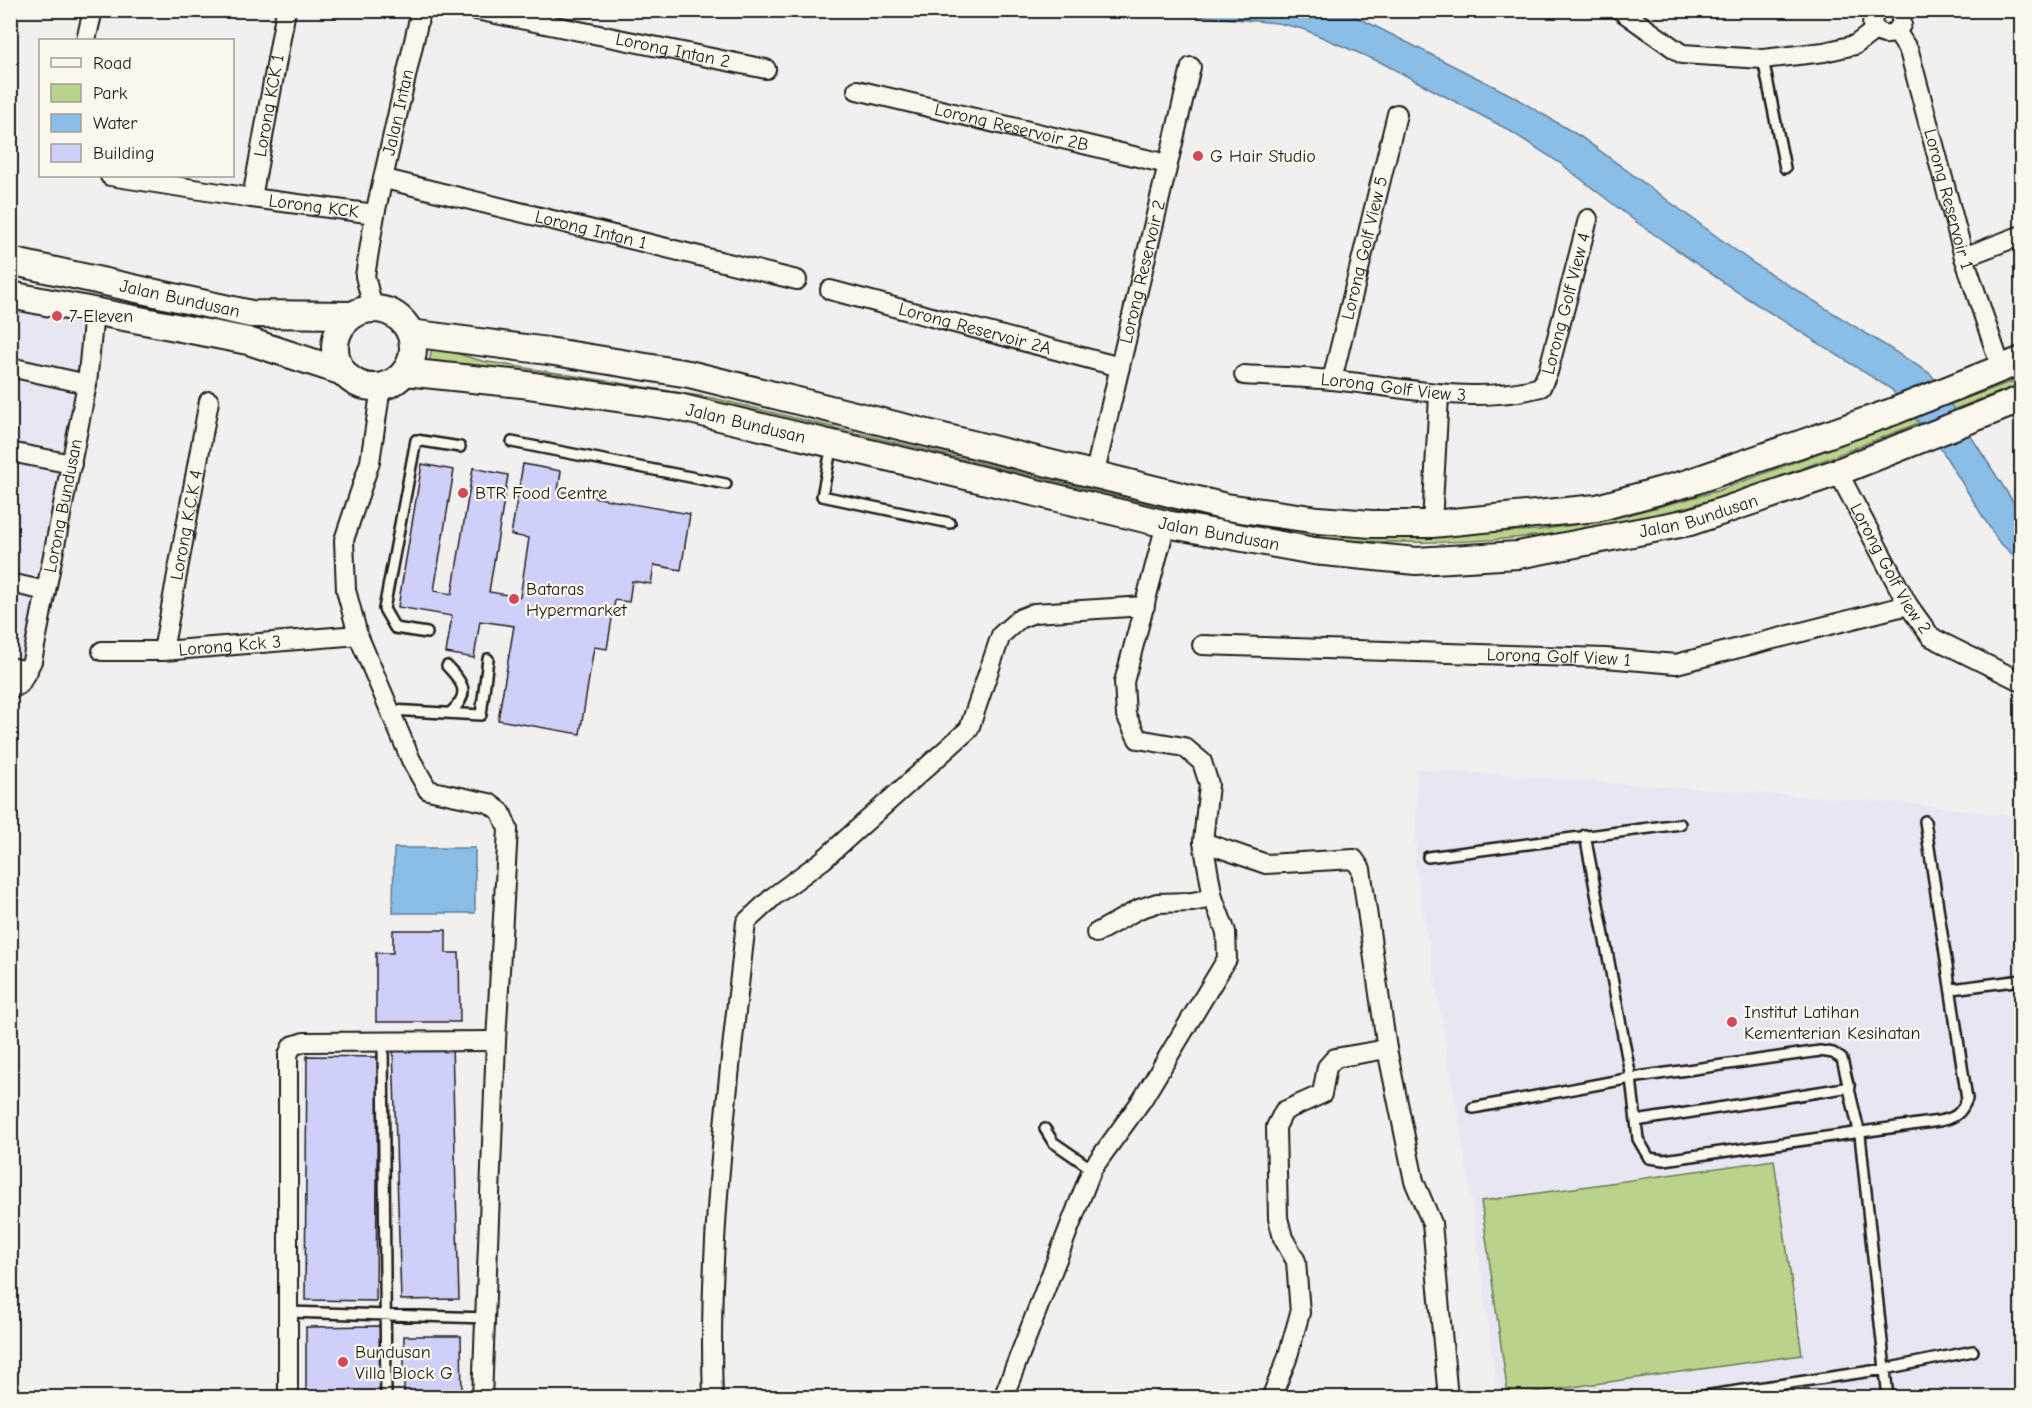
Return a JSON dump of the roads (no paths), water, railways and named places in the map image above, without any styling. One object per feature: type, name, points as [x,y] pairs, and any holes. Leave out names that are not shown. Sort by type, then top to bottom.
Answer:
[{"type":"main road","name":"Jalan Bundusan","points":[[10,261],[251,314],[363,312]]},
{"type":"main road","name":"Jalan Bundusan","points":[[10,295],[248,341],[343,372]]},
{"type":"main road","points":[[363,312],[396,315],[410,333],[413,347],[411,360],[405,372],[390,384],[381,387],[360,385],[343,372],[334,348],[336,335],[363,312]]},
{"type":"main road","name":"Jalan Bundusan","points":[[410,333],[548,351],[689,374],[1226,507],[1329,521],[1432,524],[1597,508],[1688,483],[1892,412],[2011,364]]},
{"type":"main road","name":"Jalan Bundusan","points":[[405,372],[521,384],[678,407],[1166,524],[1314,550],[1416,561],[1518,555],[1690,522],[1838,472],[1909,441],[2022,399]]},
{"type":"street","points":[[86,39],[93,10]]},
{"type":"street","name":"Lorong KCK 1","points":[[252,198],[286,10]]},
{"type":"street","name":"Jalan Intan","points":[[363,312],[365,276],[375,214],[385,179],[421,10]]},
{"type":"street","name":"Lorong Intan 2","points":[[476,10],[766,69]]},
{"type":"street","points":[[1620,10],[1682,54],[1763,59],[1855,45],[1874,15],[1888,35],[1896,31],[1902,23],[1899,10]]},
{"type":"street","name":"Lorong Reservoir 1","points":[[1896,31],[1909,51],[1964,257],[2011,364]]},
{"type":"street","name":"Lorong Reservoir 2","points":[[1094,476],[1191,67]]},
{"type":"street","name":"Lorong Reservoir 2B","points":[[857,90],[1167,164]]},
{"type":"street","name":"Lorong Golf View 5","points":[[1332,380],[1397,114]]},
{"type":"street","name":"Lorong KCK","points":[[116,177],[375,214]]},
{"type":"street","name":"Lorong Intan 1","points":[[385,179],[797,280]]},
{"type":"street","name":"Lorong Golf View 4","points":[[1541,387],[1548,372],[1588,219]]},
{"type":"street","points":[[1964,257],[2022,235]]},
{"type":"street","name":"Lorong Reservoir 2A","points":[[830,290],[1120,367]]},
{"type":"street","name":"Lorong Bundusan","points":[[10,690],[20,684],[19,669],[46,591],[87,384],[94,312]]},
{"type":"street","points":[[10,368],[87,384]]},
{"type":"street","name":"Lorong Golf View 3","points":[[1244,375],[1332,380],[1439,395],[1514,394],[1541,387]]},
{"type":"street","points":[[381,387],[370,462],[344,540],[346,590],[358,634],[411,760],[428,790],[489,803],[501,812],[508,829],[496,1041],[487,1318],[482,1398]]},
{"type":"street","points":[[1432,524],[1439,395]]},
{"type":"street","name":"Lorong K.C.K 4","points":[[163,651],[209,401]]},
{"type":"street","points":[[10,452],[72,464]]},
{"type":"street","name":"Lorong Golf View 2","points":[[1838,472],[1908,605],[1931,637],[2022,682]]},
{"type":"street","points":[[1002,1398],[1092,1168],[1142,1100],[1227,959],[1226,932],[1213,898],[1203,842],[1209,784],[1202,762],[1184,747],[1138,739],[1126,715],[1124,682],[1166,524]]},
{"type":"street","points":[[10,583],[46,591]]},
{"type":"street","name":"Lorong Golf View 1","points":[[1202,645],[1605,658],[1676,664],[1908,605]]},
{"type":"street","points":[[713,1398],[717,1216],[724,1125],[746,922],[774,896],[823,860],[969,729],[1001,635],[1019,619],[1034,613],[1145,606]]},
{"type":"street","name":"Lorong Kck 3","points":[[102,651],[163,651],[358,634]]},
{"type":"street","points":[[1203,842],[1266,864],[1354,859],[1361,869],[1387,1049],[1414,1181],[1432,1223],[1448,1398]]},
{"type":"street","points":[[1096,933],[1139,909],[1157,903],[1213,898]]},
{"type":"street","points":[[288,1398],[288,1055],[292,1046],[304,1042],[496,1041]]},
{"type":"street","points":[[1271,1398],[1287,1359],[1300,1313],[1296,1261],[1283,1238],[1278,1218],[1276,1126],[1284,1111],[1322,1094],[1327,1067],[1335,1058],[1387,1049]]},
{"type":"lane","points":[[1763,59],[1785,168]]},
{"type":"lane","points":[[2022,429],[2022,441]]},
{"type":"lane","points":[[427,633],[394,628],[384,609],[416,440],[460,447]]},
{"type":"lane","points":[[512,442],[726,484]]},
{"type":"lane","points":[[833,443],[822,496],[950,523]]},
{"type":"lane","points":[[390,710],[481,715],[488,659]]},
{"type":"lane","points":[[447,666],[462,684],[464,693],[460,704],[450,713]]},
{"type":"lane","points":[[1585,835],[1631,1078],[1638,1139],[1649,1158],[1664,1160],[1860,1135],[1947,1120],[1962,1111],[1967,1099],[1952,989],[1924,821]]},
{"type":"lane","points":[[1428,857],[1680,824]]},
{"type":"lane","points":[[1952,989],[2022,980]]},
{"type":"lane","points":[[384,1041],[386,1398]]},
{"type":"lane","points":[[1473,1108],[1631,1078],[1820,1051],[1833,1053],[1842,1059],[1860,1135],[1888,1398]]},
{"type":"lane","points":[[1636,1121],[1850,1087]]},
{"type":"lane","points":[[1046,1129],[1053,1142],[1092,1168]]},
{"type":"lane","points":[[288,1312],[487,1318]]},
{"type":"lane","points":[[1690,1398],[1885,1369],[1972,1352]]},
{"type":"water","points":[[1142,11],[1345,11],[1509,94],[1581,137],[1753,263],[1931,374],[2021,514],[2021,562],[1998,541],[1941,449],[1891,389],[1739,293],[1635,221],[1560,163],[1507,129],[1382,63],[1303,29],[1278,23]]},
{"type":"water","points":[[394,848],[475,848],[475,913],[393,913]]},
{"type":"place","name":"G Hair Studio","points":[[1198,156]]},
{"type":"place","name":"7-Eleven","points":[[57,316]]},
{"type":"place","name":"BTR Food Centre","points":[[463,493]]},
{"type":"place","name":"Bataras Hypermarket","points":[[514,599]]},
{"type":"place","name":"Institut Latihan Kementerian Kesihatan","points":[[1732,1022]]},
{"type":"place","name":"Bundusan Villa Block G","points":[[343,1362]]}]
